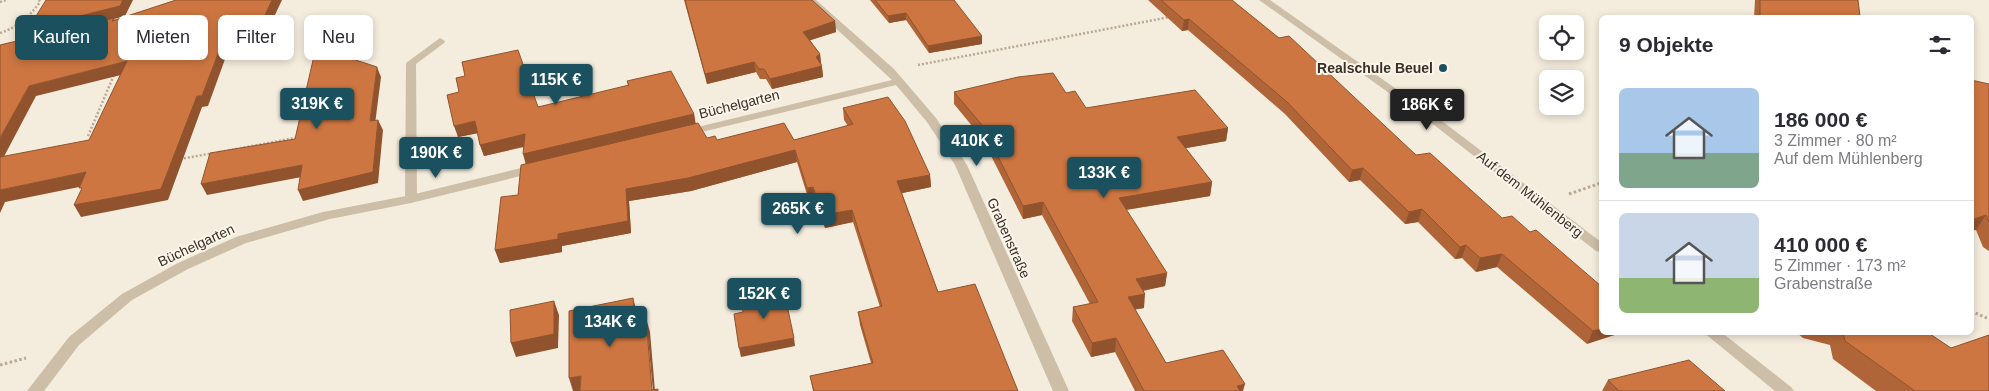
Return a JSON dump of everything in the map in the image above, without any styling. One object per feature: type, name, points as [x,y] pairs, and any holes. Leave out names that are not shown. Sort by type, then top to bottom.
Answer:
[{"type":"street","name":"Grabenstraße","points":[[810,0],[890,71],[932,120],[961,165],[1061,391]]},
{"type":"street","name":"Auf dem Mühlenberg","points":[[1264,0],[1442,126],[1599,246]]},
{"type":"street","points":[[411,199],[411,64],[440,41]]},
{"type":"street","name":"Büchelgarten","points":[[677,134],[899,81]]},
{"type":"street","name":"Büchelgarten","points":[[35,391],[74,340],[127,296],[183,266],[241,240],[328,215],[411,199],[552,165]]},
{"type":"street","points":[[1714,335],[1786,391]]},
{"type":"path","points":[[0,2],[6,0]]},
{"type":"path","points":[[0,33],[24,22],[32,14],[39,0]]},
{"type":"path","points":[[890,71],[1174,17]]},
{"type":"path","points":[[88,136],[115,72]]},
{"type":"path","points":[[177,160],[304,136]]},
{"type":"path","points":[[1974,312],[1989,319]]},
{"type":"building","points":[[46,0],[123,0],[120,6],[84,15],[37,15]]},
{"type":"building","points":[[176,0],[272,0],[265,15],[218,15],[218,54],[202,96],[197,96],[161,189],[74,205],[82,188],[79,188],[86,172],[0,190],[0,157],[89,140],[127,61],[29,86],[0,138],[0,45],[15,41],[15,60],[108,60],[108,19],[114,18],[112,21],[118,19],[118,60],[208,60],[208,15],[130,15]]},
{"type":"building","points":[[685,0],[812,0],[835,21],[803,32],[820,54],[816,57],[822,66],[770,79],[764,69],[759,69],[754,62],[705,74]]},
{"type":"building","points":[[875,0],[954,0],[982,36],[928,46],[906,13],[888,16]]},
{"type":"building","points":[[1161,0],[1232,0],[1279,38],[1289,36],[1416,155],[1430,153],[1502,218],[1512,216],[1530,232],[1536,230],[1599,284],[1599,330],[1593,331],[1502,254],[1480,258],[1466,245],[1460,247],[1422,209],[1409,212],[1363,168],[1352,170],[1287,102],[1189,19],[1184,20]]},
{"type":"building","points":[[1760,0],[1858,0],[1860,15],[1760,15]]},
{"type":"building","points":[[518,50],[538,107],[629,85],[627,81],[671,71],[694,114],[523,154],[525,134],[480,145],[475,121],[454,126],[447,95],[459,92],[456,78],[465,76],[462,62]]},
{"type":"building","points":[[313,60],[356,60],[377,67],[370,121],[378,120],[373,172],[298,190],[302,165],[201,184],[210,153],[295,139]]},
{"type":"building","points":[[1053,73],[1066,93],[1075,91],[1086,108],[1195,90],[1228,128],[1177,137],[1212,182],[1119,198],[1167,273],[1136,279],[1145,294],[1128,297],[1166,363],[1223,350],[1245,384],[1237,386],[1240,391],[1144,391],[1116,338],[1092,343],[1073,307],[1098,302],[1043,202],[1023,206],[982,125],[954,92],[1018,77]]},
{"type":"building","points":[[1974,81],[1989,84],[1989,222],[1986,215],[1974,219]]},
{"type":"building","points":[[888,97],[905,121],[930,175],[897,181],[938,292],[975,284],[1018,391],[814,391],[810,376],[873,363],[858,312],[882,306],[852,210],[823,215],[813,187],[807,188],[795,150],[688,178],[626,189],[628,221],[558,234],[558,239],[495,250],[501,197],[518,195],[521,165],[698,123],[707,138],[715,136],[717,140],[784,123],[794,140],[853,124],[843,108]]},
{"type":"building","points":[[784,291],[794,338],[739,348],[734,314],[743,312],[742,299]]},
{"type":"building","points":[[633,298],[635,320],[646,318],[652,390],[658,389],[658,391],[580,391],[581,376],[569,378],[569,311]]},
{"type":"building","points":[[554,301],[554,334],[511,343],[510,310]]},
{"type":"building","points":[[1844,335],[1932,335],[1951,348],[1989,335],[1989,391],[1915,391],[1845,341]]},
{"type":"building","points":[[1689,360],[1725,391],[1619,391],[1608,380]]},
{"type":"place","name":"Realschule Beuel","points":[[1443,68]]}]
